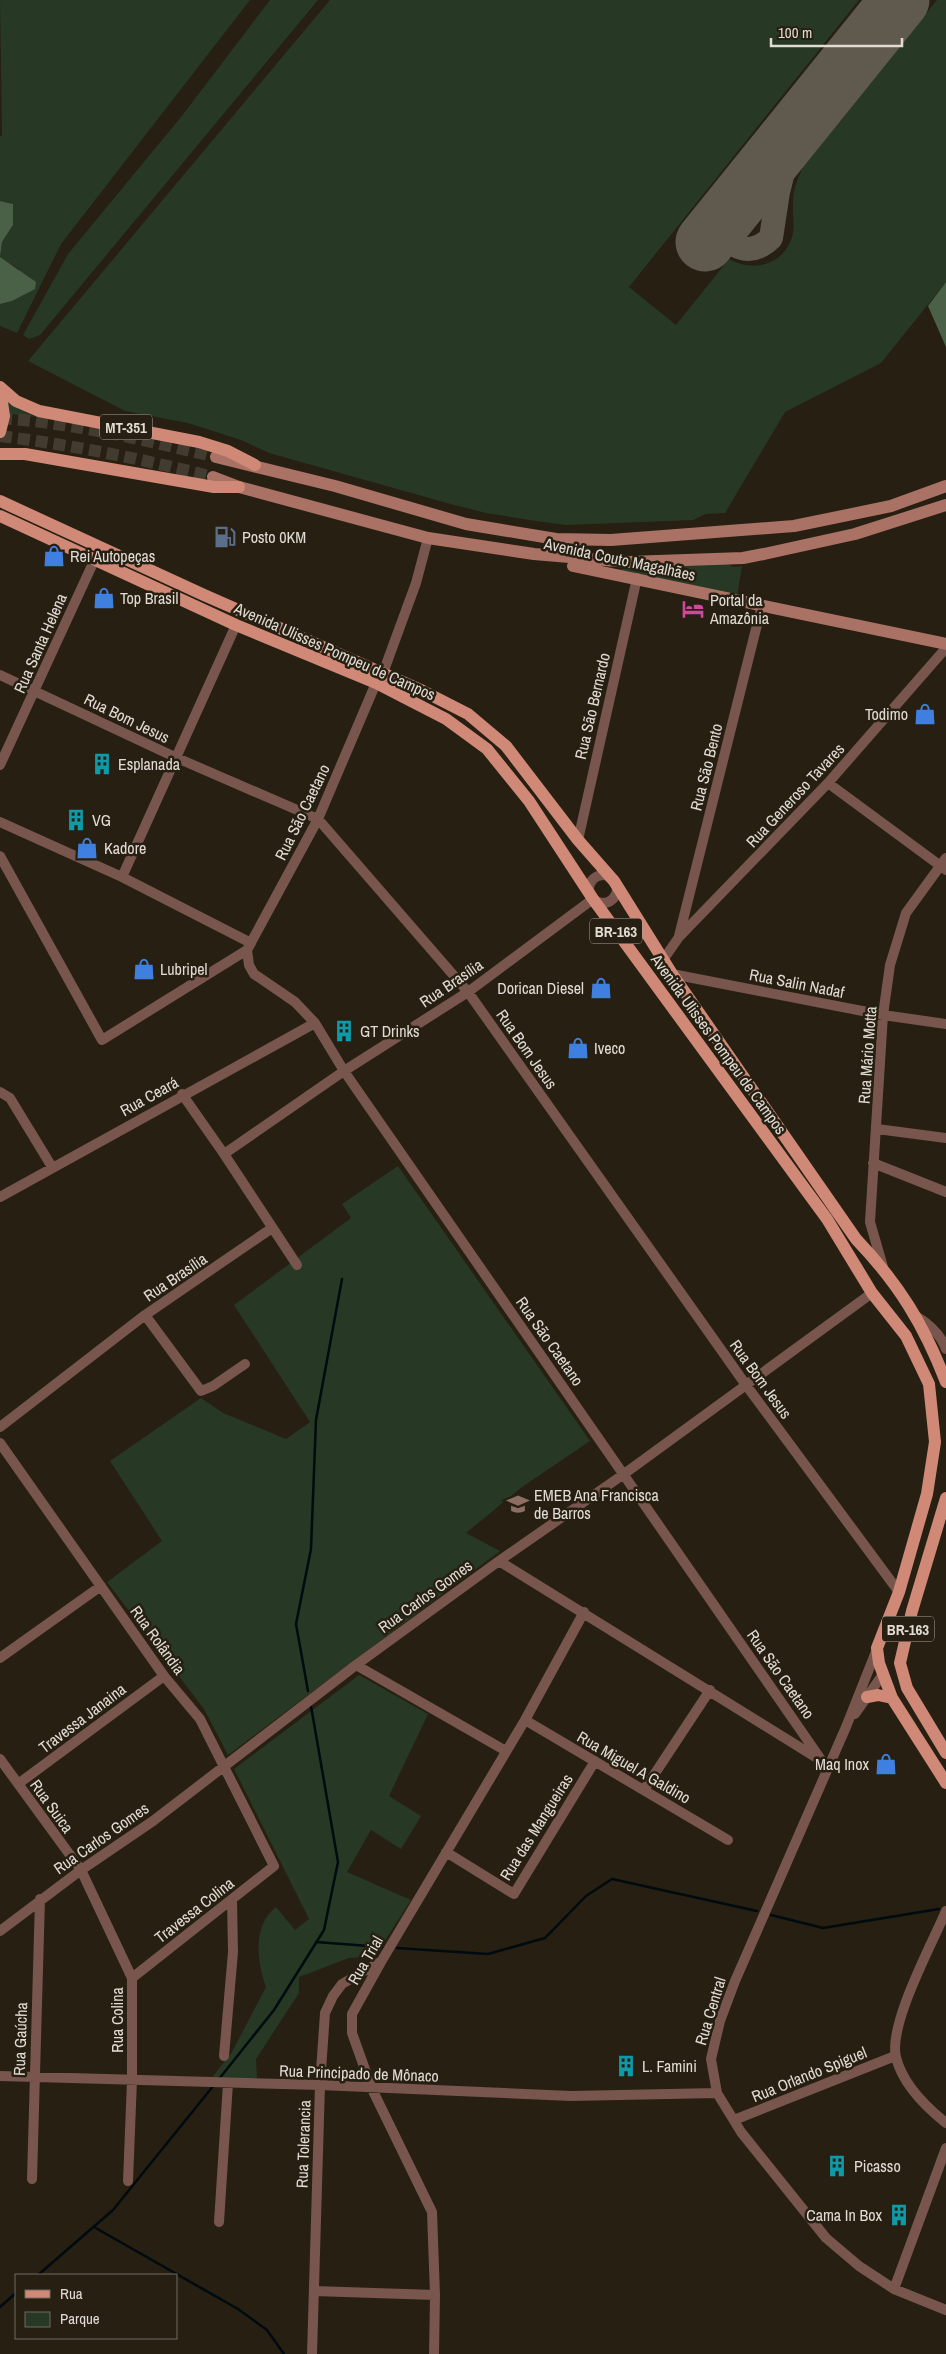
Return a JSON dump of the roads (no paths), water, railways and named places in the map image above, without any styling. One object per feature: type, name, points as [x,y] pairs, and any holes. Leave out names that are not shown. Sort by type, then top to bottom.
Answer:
[{"type":"main road","points":[[0,388],[4,416],[0,432]]},
{"type":"main road","name":"MT-351","points":[[0,388],[16,401],[39,411],[199,442],[228,451],[255,465],[466,524],[556,539],[611,540],[794,526],[891,506],[946,486]]},
{"type":"main road","points":[[0,454],[25,454],[214,487],[239,487]]},
{"type":"main road","points":[[216,457],[255,465]]},
{"type":"main road","points":[[213,477],[239,487],[428,538],[493,549],[579,559],[630,562],[743,558],[855,534],[946,505]]},
{"type":"main road","name":"Avenida Ulisses Pompeu de Campos","points":[[0,501],[379,678],[446,719],[487,749],[529,801],[592,899],[827,1219],[872,1292],[906,1336],[929,1384],[935,1442],[927,1494],[899,1592],[877,1648]]},
{"type":"main road","name":"Avenida Ulisses Pompeu de Campos","points":[[0,516],[236,625],[379,678],[421,690],[468,714],[506,746],[578,840],[614,880],[672,974],[856,1239],[883,1267],[916,1316],[930,1342],[946,1382]]},
{"type":"main road","name":"Avenida Couto Magalhães","points":[[493,549],[946,644]]},
{"type":"main road","points":[[872,1292],[881,1287],[886,1279],[883,1267]]},
{"type":"main road","name":"BR-163","points":[[946,1498],[912,1611],[900,1663],[907,1688],[946,1753]]},
{"type":"main road","points":[[899,1592],[909,1600],[912,1611]]},
{"type":"main road","name":"BR-163","points":[[877,1648],[883,1674],[892,1698],[946,1783]]},
{"type":"main road","points":[[883,1674],[896,1670],[900,1663]]},
{"type":"main road","points":[[867,1697],[878,1695],[892,1698]]},
{"type":"street","name":"Rua São Caetano","points":[[0,856],[102,1040],[249,946],[318,820],[379,678],[416,583],[428,538]]},
{"type":"street","name":"Rua Santa Helena","points":[[0,765],[94,560]]},
{"type":"street","name":"Rua São Bernardo","points":[[578,840],[637,578]]},
{"type":"street","name":"Rua São Bento","points":[[679,937],[762,605]]},
{"type":"street","points":[[122,877],[236,625]]},
{"type":"street","name":"Rua Generoso Tavares","points":[[663,960],[679,937],[828,783],[946,648]]},
{"type":"street","name":"Rua Bom Jesus","points":[[0,675],[177,758],[318,820],[468,992],[746,1385],[899,1592]]},
{"type":"street","points":[[828,783],[944,865]]},
{"type":"street","points":[[0,822],[122,877],[249,946]]},
{"type":"street","name":"Rua Mário Motta","points":[[883,1267],[870,1222],[883,1015],[890,966],[906,913],[944,865]]},
{"type":"street","points":[[605,876],[614,880],[617,890],[612,900],[599,903],[592,899],[589,886],[593,879],[605,876]]},
{"type":"street","name":"Rua Brasília","points":[[224,1154],[344,1071],[468,992],[592,899]]},
{"type":"street","name":"Rua São Caetano","points":[[249,946],[249,965],[254,974],[295,1002],[314,1023],[344,1071],[826,1763]]},
{"type":"street","name":"Rua Salin Nadaf","points":[[672,974],[883,1015],[946,1024]]},
{"type":"street","name":"Rua Ceará","points":[[0,1197],[182,1094],[314,1023]]},
{"type":"street","points":[[0,1092],[10,1098],[52,1167]]},
{"type":"street","points":[[182,1094],[297,1265]]},
{"type":"street","points":[[877,1129],[946,1138]]},
{"type":"street","points":[[873,1163],[946,1192]]},
{"type":"street","points":[[856,1239],[865,1234],[870,1222]]},
{"type":"street","name":"Rua Brasília","points":[[0,1427],[145,1315],[272,1228]]},
{"type":"street","name":"Rua Carlos Gomes","points":[[0,1931],[81,1870],[153,1821],[356,1665],[499,1561],[624,1474],[872,1292]]},
{"type":"street","name":"Rua Brasília","points":[[145,1315],[201,1391],[213,1386],[245,1364]]},
{"type":"street","points":[[916,1316],[924,1321],[945,1343]]},
{"type":"street","name":"Rua Rolândia","points":[[0,1443],[164,1676],[200,1719],[225,1765],[274,1866]]},
{"type":"street","name":"Rua São Caetano","points":[[499,1561],[826,1763]]},
{"type":"street","points":[[0,1658],[101,1586]]},
{"type":"street","name":"Rua Trial","points":[[434,2354],[436,2294],[432,2212],[372,2089],[352,2033],[352,2014],[525,1720],[584,1612]]},
{"type":"street","name":"Rua Central","points":[[846,1727],[877,1648]]},
{"type":"street","points":[[356,1665],[506,1751]]},
{"type":"street","name":"Rua Central","points":[[883,1674],[846,1727],[826,1763],[735,1981],[720,2021],[712,2059],[717,2093],[741,2132],[826,2238],[859,2266],[894,2289],[946,2310]]},
{"type":"street","name":"Travessa Janaina","points":[[18,1784],[164,1676]]},
{"type":"street","points":[[644,1790],[710,1690]]},
{"type":"street","name":"Rua Miguel A Galdino","points":[[525,1720],[728,1840]]},
{"type":"street","name":"Rua Suica","points":[[0,1759],[81,1870]]},
{"type":"street","name":"Rua das Mangueiras","points":[[446,1852],[514,1894],[595,1761]]},
{"type":"street","name":"Travessa Colina","points":[[132,1978],[274,1866]]},
{"type":"street","name":"Rua Colina","points":[[81,1870],[132,1978],[132,2080],[128,2181]]},
{"type":"street","name":"Rua Gaúcha","points":[[32,2178],[40,1900]]},
{"type":"street","points":[[224,2056],[233,1952],[232,1900]]},
{"type":"street","points":[[946,1911],[902,2012],[896,2038],[895,2056],[902,2074],[932,2112],[946,2123]]},
{"type":"street","name":"Rua Tolerancia","points":[[312,2354],[320,2085],[325,2013],[333,1996],[342,1984],[381,1962]]},
{"type":"street","name":"Rua Orlando Spiguel","points":[[734,2120],[895,2056]]},
{"type":"street","name":"Rua Principado de Mônaco","points":[[0,2076],[320,2085],[372,2089],[571,2096],[717,2093]]},
{"type":"street","points":[[219,2222],[225,2083]]},
{"type":"street","points":[[894,2289],[946,2148]]},
{"type":"street","points":[[314,2291],[436,2294]]},
{"type":"waterway","points":[[308,1691],[296,1624],[311,1549],[316,1420],[342,1279]]},
{"type":"waterway","points":[[219,2079],[274,2010],[324,1930],[338,1862],[311,1706]]},
{"type":"waterway","points":[[397,1948],[488,1954],[545,1938],[586,1896],[612,1879],[757,1911]]},
{"type":"waterway","points":[[771,1915],[823,1928],[939,1909]]},
{"type":"waterway","points":[[316,1942],[382,1947]]},
{"type":"waterway","points":[[39,2274],[113,2210],[214,2085]]},
{"type":"waterway","points":[[94,2227],[177,2274]]},
{"type":"waterway","points":[[178,2275],[238,2309],[267,2330],[284,2354]]},
{"type":"waterway","points":[[0,2307],[15,2294]]},
{"type":"tunnel","points":[[0,418],[82,428],[216,457]]},
{"type":"tunnel","points":[[0,436],[107,453],[213,477]]},
{"type":"place","name":"Posto 0KM","points":[[225,537]]},
{"type":"place","name":"Rei Autopeças","points":[[54,556]]},
{"type":"place","name":"Top Brasil","points":[[104,598]]},
{"type":"place","name":"Portal da Amazônia","points":[[693,609]]},
{"type":"place","name":"Todimo","points":[[925,714]]},
{"type":"place","name":"Esplanada","points":[[102,764]]},
{"type":"place","name":"VG","points":[[76,820]]},
{"type":"place","name":"Kadore","points":[[87,848]]},
{"type":"place","name":"Lubripel","points":[[144,969]]},
{"type":"place","name":"Dorican Diesel","points":[[601,988]]},
{"type":"place","name":"GT Drinks","points":[[344,1031]]},
{"type":"place","name":"Iveco","points":[[578,1048]]},
{"type":"place","name":"EMEB Ana Francisca de Barros","points":[[518,1504]]},
{"type":"place","name":"Maq Inox","points":[[886,1764]]},
{"type":"place","name":"L. Famini","points":[[626,2066]]},
{"type":"place","name":"Picasso","points":[[837,2166]]},
{"type":"place","name":"Cama In Box","points":[[899,2215]]}]
